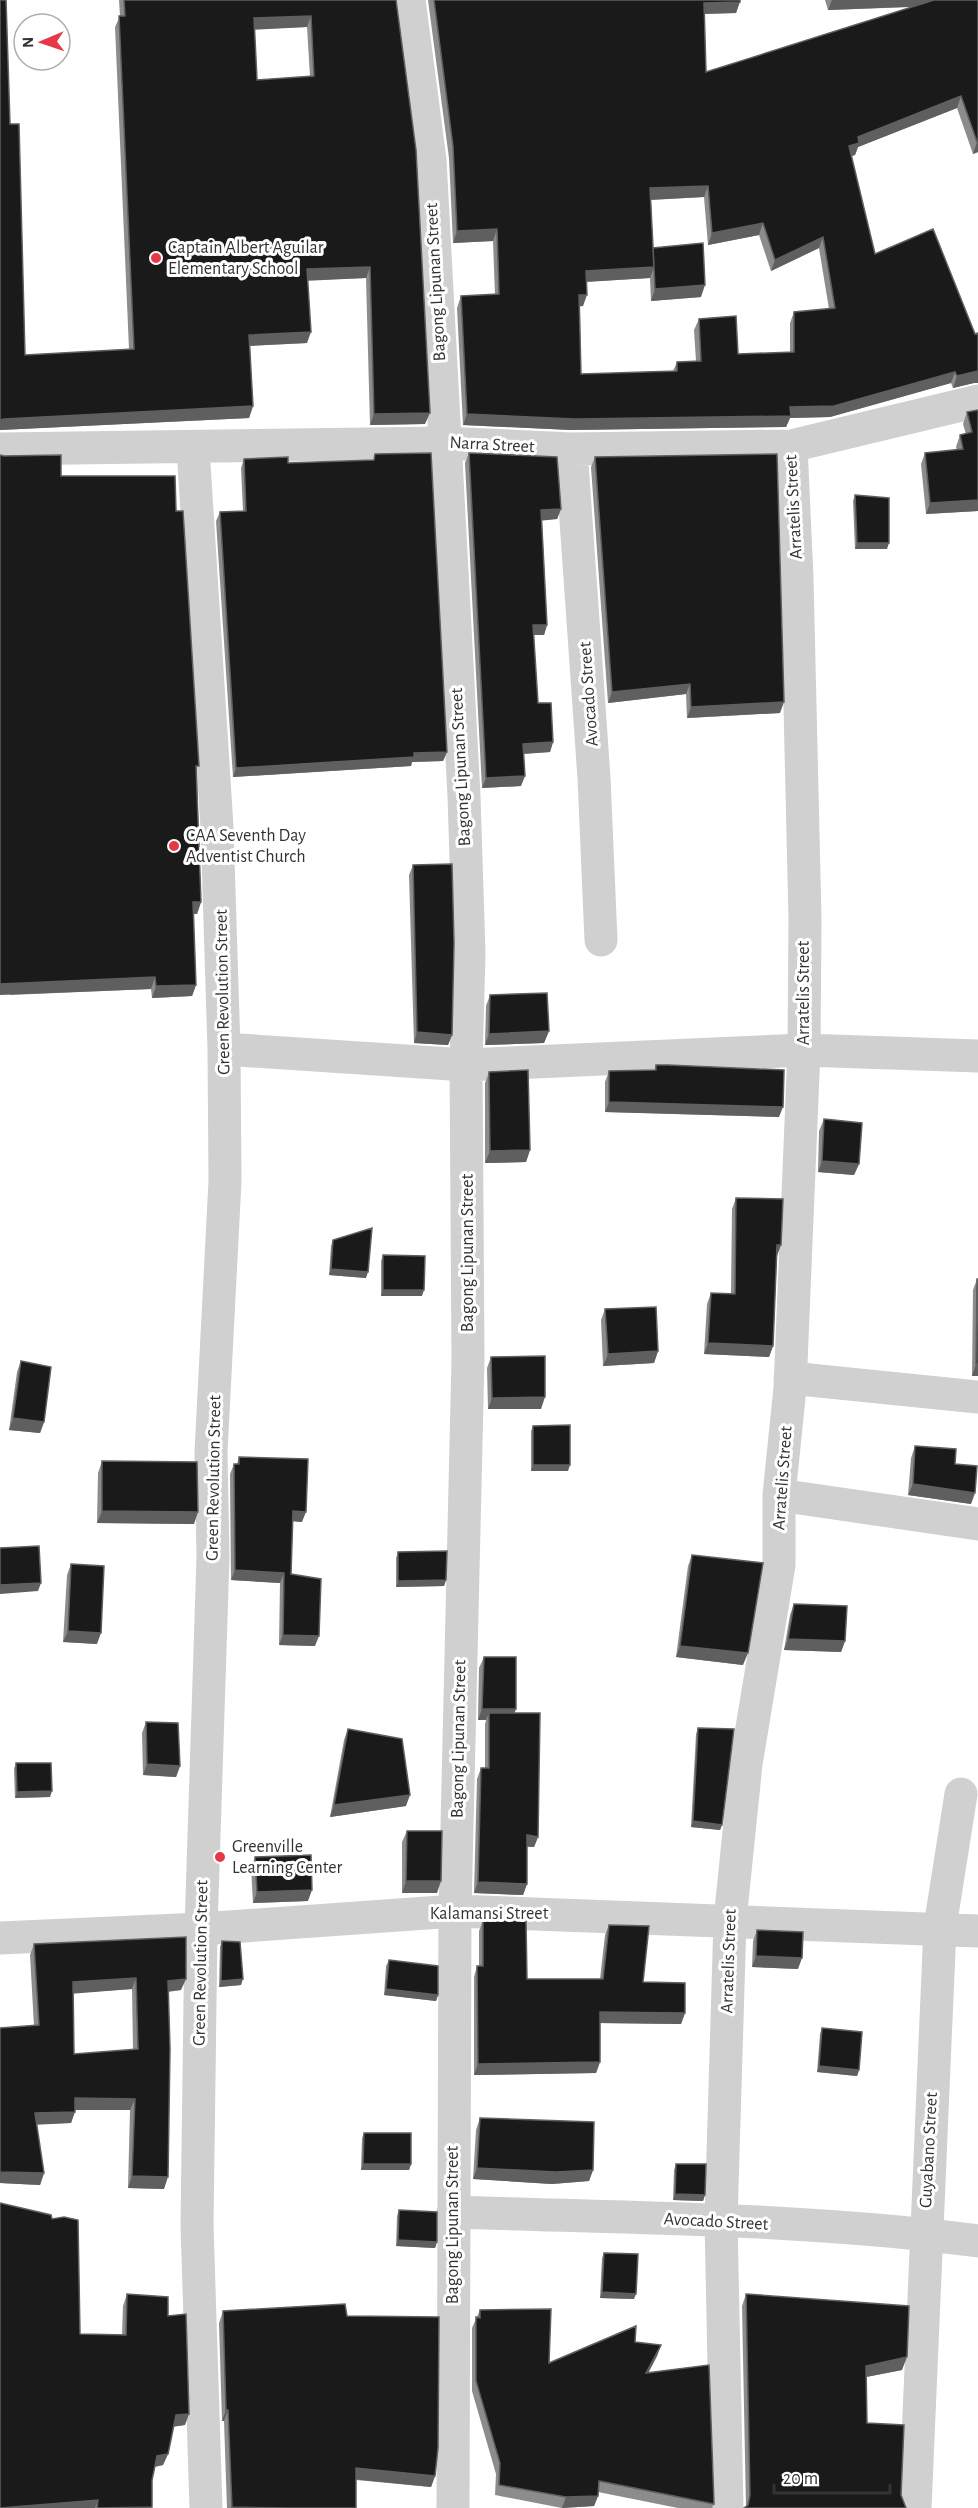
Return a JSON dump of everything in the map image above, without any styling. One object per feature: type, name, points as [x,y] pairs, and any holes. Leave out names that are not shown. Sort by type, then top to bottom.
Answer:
[{"type":"street","name":"Bagong Lipunan Street","points":[[410,0],[430,160],[443,443],[464,796],[469,953],[466,1065],[468,1359],[454,1911],[453,2508]]},
{"type":"street","name":"Narra Street","points":[[0,449],[66,446],[193,448],[443,443],[572,449],[791,446],[978,402]]},
{"type":"street","name":"Arratelis Street","points":[[726,2508],[721,2221],[730,1920],[746,1764],[764,1667],[779,1565],[779,1495],[790,1378],[804,1050],[805,919],[797,578],[791,446]]},
{"type":"street","name":"Green Revolution Street","points":[[193,448],[218,827],[225,1181],[211,1452],[213,1557],[201,1929],[197,2225],[206,2508]]},
{"type":"street","name":"Avocado Street","points":[[572,449],[594,778],[601,940]]},
{"type":"street","points":[[224,1049],[466,1065],[804,1050],[978,1056]]},
{"type":"street","points":[[790,1378],[978,1397]]},
{"type":"street","points":[[779,1495],[978,1524]]},
{"type":"street","name":"Guyabano Street","points":[[915,2508],[940,1927],[961,1794]]},
{"type":"street","name":"Kalamansi Street","points":[[0,1938],[201,1929],[454,1911],[940,1927],[978,1931]]},
{"type":"street","name":"Avocado Street","points":[[453,2212],[721,2221],[925,2234],[978,2241]]},
{"type":"building","name":"Captain Albert Aguilar Elementary School","points":[[0,0],[6,0],[10,124],[19,124],[25,355],[134,349],[119,16],[125,16],[124,0],[396,0],[416,150],[430,413],[374,414],[370,267],[307,269],[311,332],[249,335],[253,406],[0,420]],"holes":[[[311,16],[314,76],[257,80],[254,18]]]},
{"type":"building","points":[[434,0],[740,0],[740,2],[704,3],[706,72],[934,0],[978,0],[978,142],[961,96],[858,137],[859,143],[849,146],[875,254],[933,229],[975,334],[978,333],[978,371],[957,376],[955,372],[834,406],[790,407],[791,416],[575,419],[467,414],[461,296],[499,294],[497,229],[457,231],[453,146]],"holes":[[[708,186],[712,233],[763,223],[775,260],[823,237],[835,308],[794,312],[794,352],[738,354],[736,316],[699,319],[701,361],[677,362],[677,371],[581,374],[579,295],[587,295],[586,271],[654,267],[650,188]]]},
{"type":"building","points":[[703,243],[705,285],[655,289],[653,248]]},
{"type":"building","points":[[978,410],[978,500],[930,503],[925,453],[963,449],[960,435],[972,432],[967,412]]},
{"type":"building","points":[[431,453],[447,752],[414,753],[414,757],[236,768],[220,512],[246,511],[244,459],[288,457],[288,463],[374,460],[375,454]]},
{"type":"building","points":[[469,453],[557,457],[561,509],[541,510],[547,625],[533,625],[538,703],[551,703],[553,742],[523,744],[525,776],[486,778]]},
{"type":"building","points":[[777,454],[784,702],[691,707],[690,684],[612,692],[595,457]]},
{"type":"building","points":[[0,455],[61,455],[61,476],[175,476],[176,511],[183,511],[199,766],[196,766],[201,902],[193,902],[196,985],[156,986],[155,977],[0,984]]},
{"type":"building","points":[[855,495],[889,498],[889,543],[857,543]]},
{"type":"building","points":[[452,864],[454,943],[452,1035],[417,1032],[413,865]]},
{"type":"building","points":[[547,993],[549,1031],[489,1034],[490,995]]},
{"type":"building","points":[[656,1065],[784,1070],[783,1107],[609,1102],[609,1071],[656,1070]]},
{"type":"building","points":[[528,1070],[530,1150],[490,1151],[489,1072]]},
{"type":"building","points":[[824,1119],[862,1123],[859,1164],[822,1161]]},
{"type":"building","points":[[736,1198],[783,1199],[781,1245],[777,1245],[773,1346],[708,1343],[711,1293],[735,1294]]},
{"type":"building","points":[[372,1228],[368,1272],[331,1269],[333,1240]]},
{"type":"building","points":[[383,1255],[425,1256],[424,1290],[383,1290]]},
{"type":"building","points":[[977,1279],[978,1364],[976,1364]]},
{"type":"building","points":[[656,1307],[658,1351],[608,1354],[605,1309]]},
{"type":"building","points":[[545,1356],[545,1397],[492,1398],[491,1357]]},
{"type":"building","points":[[21,1361],[51,1367],[44,1422],[13,1418]]},
{"type":"building","points":[[570,1425],[570,1465],[533,1465],[533,1426]]},
{"type":"building","points":[[915,1446],[956,1449],[955,1464],[977,1466],[975,1493],[913,1484]]},
{"type":"building","points":[[239,1457],[308,1459],[306,1512],[293,1511],[291,1574],[321,1579],[319,1636],[283,1635],[284,1573],[235,1570],[234,1464],[239,1464]]},
{"type":"building","points":[[102,1461],[197,1462],[198,1512],[102,1511]]},
{"type":"building","points":[[39,1546],[41,1583],[0,1585],[0,1548]]},
{"type":"building","points":[[447,1551],[446,1580],[398,1581],[398,1552]]},
{"type":"building","points":[[692,1555],[763,1563],[748,1653],[680,1646]]},
{"type":"building","points":[[71,1564],[104,1566],[101,1633],[68,1631]]},
{"type":"building","points":[[794,1604],[847,1606],[845,1641],[788,1639]]},
{"type":"building","points":[[484,1657],[516,1657],[516,1709],[482,1709]]},
{"type":"building","points":[[489,1713],[540,1713],[538,1837],[527,1835],[527,1884],[478,1882],[481,1768],[489,1768]]},
{"type":"building","points":[[146,1722],[178,1723],[180,1766],[147,1764]]},
{"type":"building","points":[[698,1728],[734,1729],[722,1825],[693,1821]]},
{"type":"building","points":[[348,1729],[402,1739],[410,1795],[334,1805]]},
{"type":"building","points":[[16,1763],[51,1763],[52,1791],[17,1792]]},
{"type":"building","points":[[407,1831],[442,1831],[441,1881],[406,1881]]},
{"type":"building","points":[[311,1855],[312,1890],[257,1892],[255,1857]]},
{"type":"building","points":[[483,1920],[526,1921],[527,1979],[603,1979],[609,1925],[649,1926],[643,1982],[685,1983],[685,2013],[600,2012],[600,2062],[478,2064],[477,1966],[483,1966]]},
{"type":"building","points":[[757,1930],[803,1932],[802,1958],[756,1956]]},
{"type":"building","points":[[186,1937],[186,1979],[168,1981],[170,2049],[168,2177],[132,2176],[135,2099],[75,2098],[75,2112],[35,2113],[44,2173],[0,2172],[0,2028],[39,2025],[34,1944]],"holes":[[[136,1978],[138,2049],[74,2054],[73,1982]]]},
{"type":"building","points":[[222,1941],[240,1942],[243,1979],[221,1981]]},
{"type":"building","points":[[389,1960],[438,1966],[438,1995],[386,1989]]},
{"type":"building","points":[[822,2028],[862,2032],[859,2070],[819,2066]]},
{"type":"building","points":[[480,2118],[594,2122],[593,2170],[556,2172],[477,2168]]},
{"type":"building","points":[[364,2133],[411,2133],[411,2164],[363,2164]]},
{"type":"building","points":[[676,2164],[706,2164],[705,2195],[675,2194]]},
{"type":"building","points":[[0,2203],[51,2215],[52,2219],[64,2217],[78,2220],[80,2334],[126,2335],[127,2294],[168,2297],[168,2316],[186,2314],[189,2414],[176,2415],[168,2454],[157,2456],[152,2480],[152,2507],[97,2508],[98,2500],[0,2508]]},
{"type":"building","points":[[399,2210],[437,2212],[437,2242],[398,2240]]},
{"type":"building","points":[[604,2253],[638,2254],[636,2294],[602,2292]]},
{"type":"building","points":[[746,2294],[909,2306],[907,2357],[866,2366],[867,2423],[904,2425],[901,2495],[906,2508],[744,2508],[748,2505],[750,2495]]},
{"type":"building","points":[[345,2304],[347,2316],[439,2317],[438,2448],[435,2476],[356,2468],[356,2508],[232,2507],[223,2311]]},
{"type":"building","points":[[551,2309],[549,2363],[636,2326],[635,2342],[661,2345],[646,2373],[709,2365],[714,2504],[599,2481],[598,2496],[566,2497],[499,2485],[500,2463],[476,2381],[476,2317],[480,2318],[480,2310]]},
{"type":"place","name":"Captain Albert Aguilar Elementary School","points":[[156,258]]},
{"type":"place","name":"CAA Seventh Day Adventist Church","points":[[174,846]]},
{"type":"place","name":"Greenville Learning Center","points":[[220,1857]]}]
